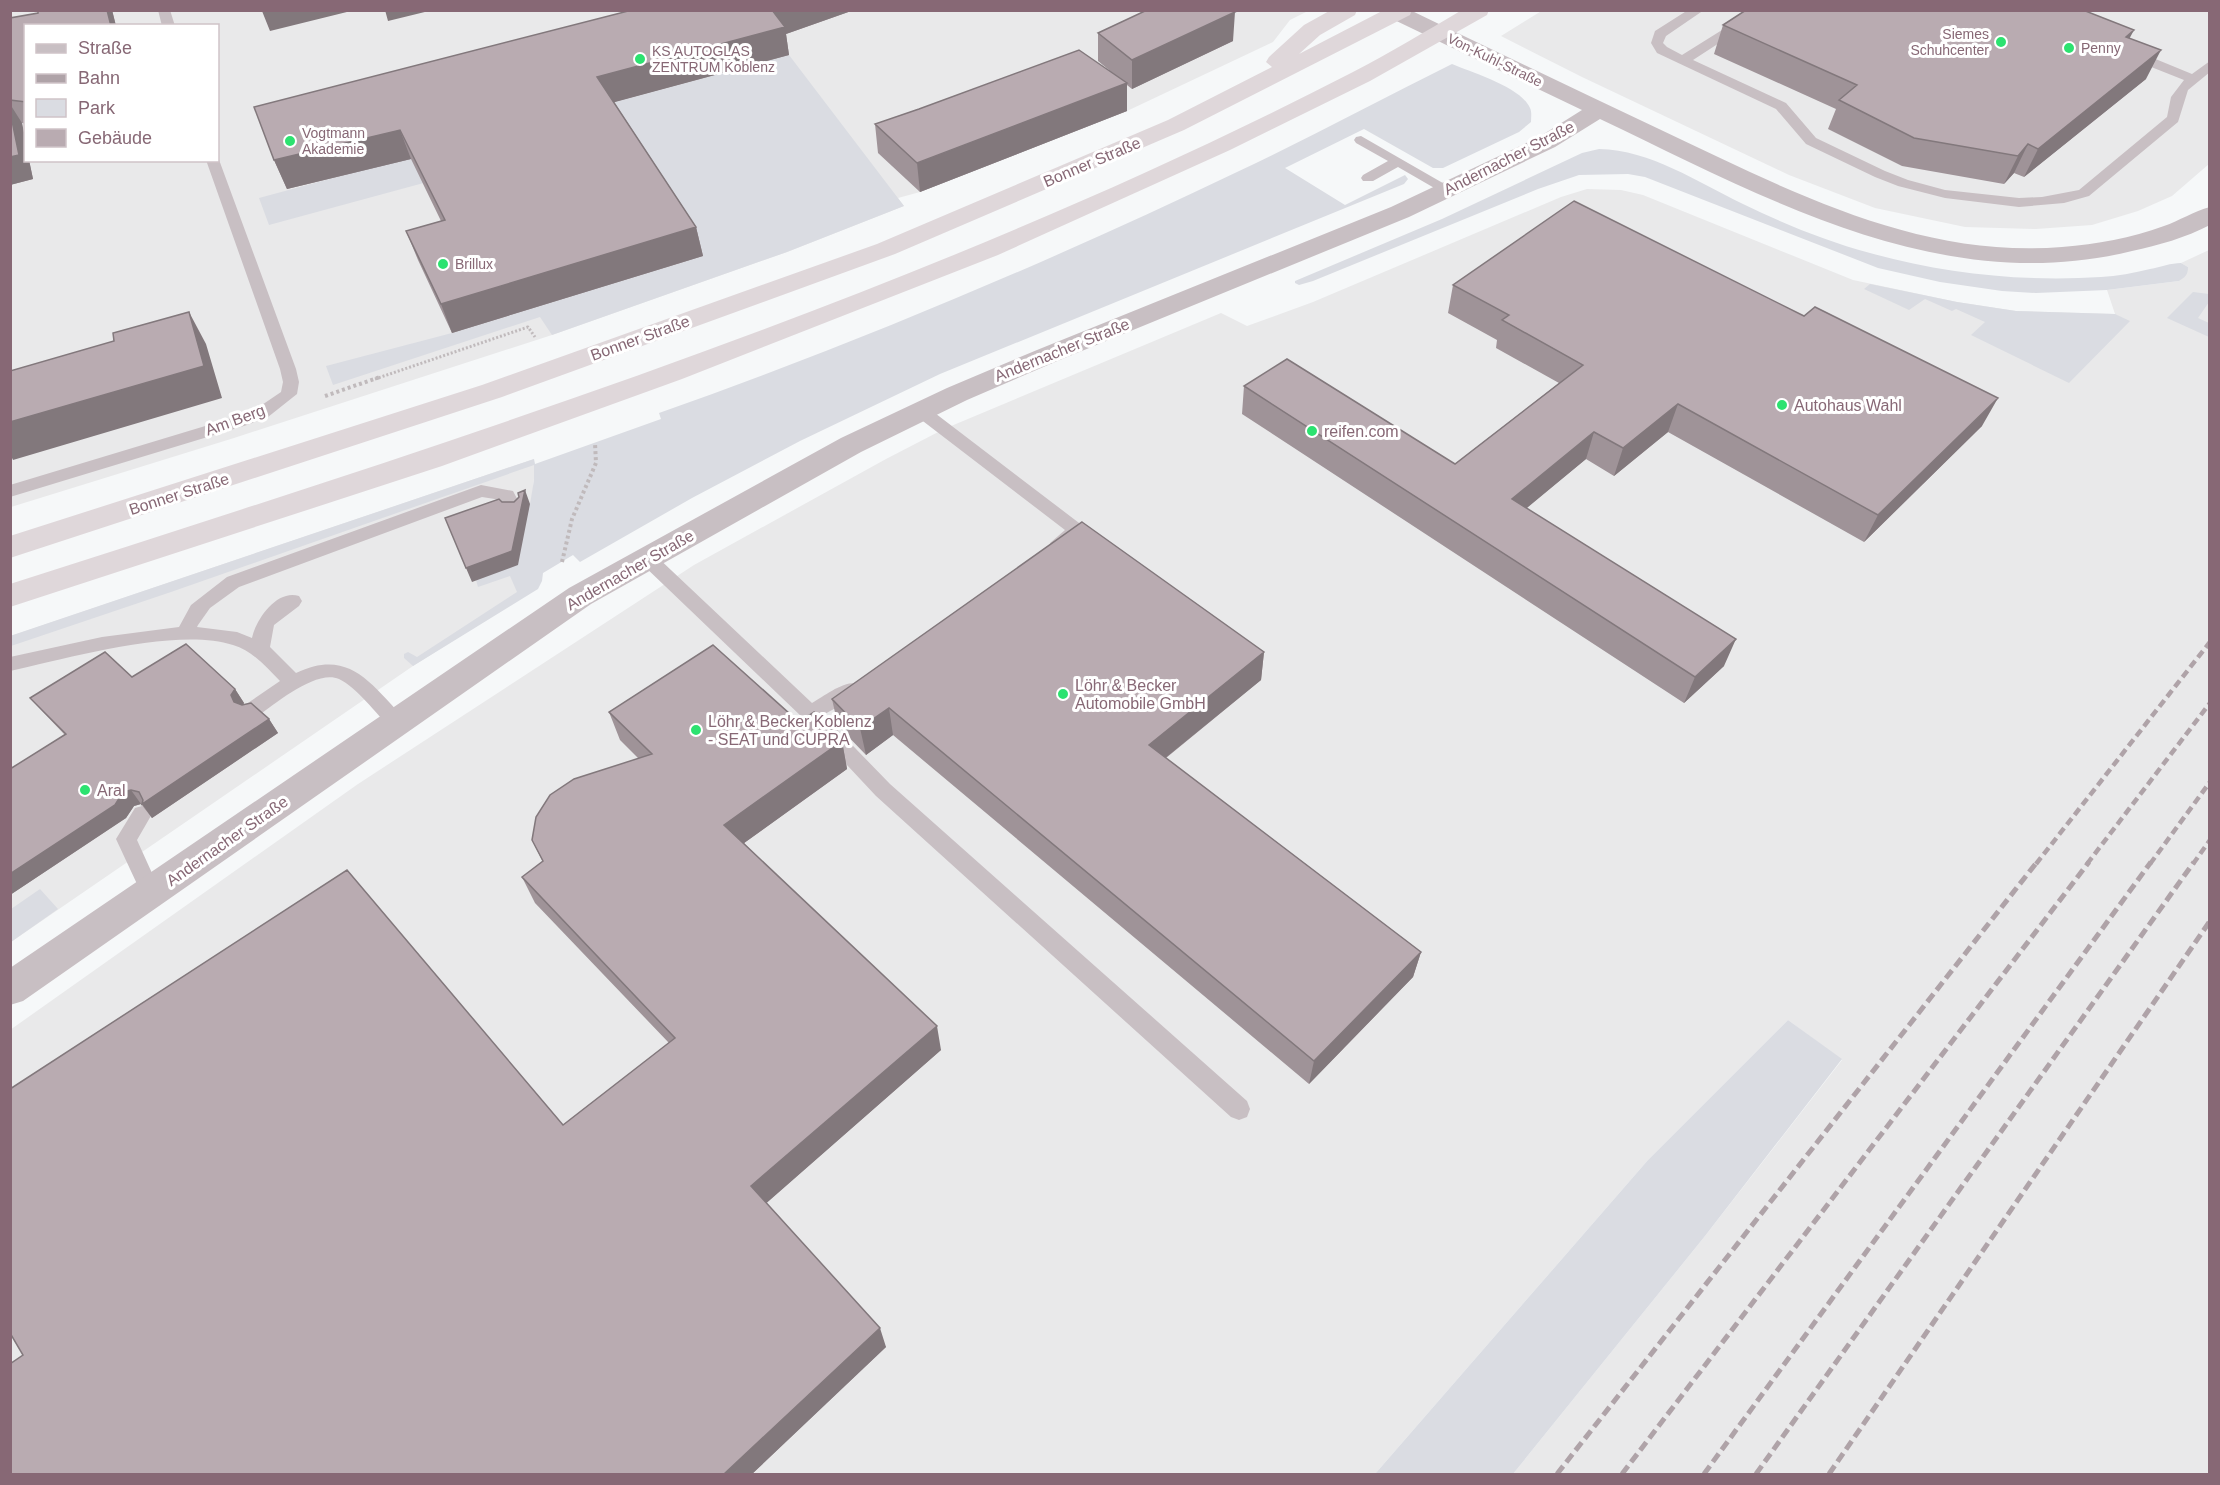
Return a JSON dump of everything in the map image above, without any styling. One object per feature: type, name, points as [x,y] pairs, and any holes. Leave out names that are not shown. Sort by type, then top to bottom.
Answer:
[{"type":"highway","name":"Bonner Straße","points":[[10,547],[492,391],[770,292],[985,208],[1176,125],[1402,10]]},
{"type":"highway","points":[[1252,87],[1312,30],[1347,11]]},
{"type":"highway","points":[[10,596],[432,459],[672,373],[989,250],[1222,145],[1417,47],[1471,15]]},
{"type":"street","name":"Von-Kuhl-Straße","points":[[1392,10],[1598,110]]},
{"type":"street","name":"Andernacher Straße","points":[[10,989],[580,596],[850,445],[1046,356],[1400,212],[1547,142],[1598,110]]},
{"type":"street","points":[[1598,110],[1832,218],[1880,233],[1929,244],[1997,253],[2036,255],[2083,253],[2133,244],[2187,226],[2210,214]]},
{"type":"lane","points":[[1698,10],[1660,34],[1657,43],[1662,50],[1781,106],[1789,112],[1801,133],[1811,141],[1888,177],[1927,189],[2016,201],[2070,199],[2084,193],[2174,119],[2178,97],[2183,88],[2210,65]]},
{"type":"lane","points":[[1683,60],[1764,10]]},
{"type":"lane","points":[[2116,48],[2193,79]]},
{"type":"lane","points":[[1361,140],[1448,190]]},
{"type":"lane","points":[[1368,178],[1398,161]]},
{"type":"lane","points":[[214,162],[288,369],[291,382],[289,394]]},
{"type":"lane","name":"Am Berg","points":[[10,490],[241,421],[262,413],[289,394]]},
{"type":"lane","points":[[921,411],[1077,530],[1048,551]]},
{"type":"lane","points":[[187,634],[188,622],[201,605],[233,582],[481,491],[494,491],[507,495],[514,510]]},
{"type":"lane","points":[[648,559],[810,713],[883,790],[1239,1108]]},
{"type":"lane","points":[[260,650],[262,628],[274,611],[293,601]]},
{"type":"lane","points":[[10,664],[130,639],[187,634],[230,637],[260,650],[293,682]]},
{"type":"lane","points":[[252,710],[293,682],[327,670],[344,673],[397,723]]},
{"type":"lane","points":[[810,713],[845,696],[865,682]]},
{"type":"lane","points":[[142,814],[126,839],[151,893]]},
{"type":"path","points":[[289,394],[319,398],[528,327],[536,338]]},
{"type":"path","points":[[580,596],[564,576],[561,558],[572,519],[596,464],[596,443]]},
{"type":"shaded area","points":[[1543,10],[2209,11],[2209,164],[2172,196],[2138,211],[2092,225],[2036,229],[1965,227],[1875,208],[1789,175],[1501,36]]},
{"type":"shaded area","points":[[11,11],[1308,11],[1290,20],[1273,42],[1127,111],[920,192],[898,198],[904,206],[787,252],[552,335],[234,438],[11,507]]},
{"type":"shaded area","points":[[1587,189],[1621,190],[1643,195],[1853,280],[1957,302],[2016,311],[2115,314],[2107,290],[2179,281],[2188,267],[2181,263],[2209,250],[2209,1474],[1513,1474],[1705,1236],[1842,1060],[1788,1020],[1648,1160],[1375,1474],[11,1474],[10,1030],[358,784],[694,565],[886,459],[944,429],[1221,313],[1247,326],[1313,302],[1561,197]]},
{"type":"shaded area","points":[[534,459],[534,479],[521,598],[413,666],[11,942],[11,636]]},
{"type":"green space","points":[[789,55],[904,206],[787,252],[552,335],[540,317],[333,385],[326,366],[452,333],[703,256],[619,130],[269,225],[259,198]]},
{"type":"green space","points":[[1452,64],[1507,87],[1517,94],[1530,108],[1531,122],[1519,132],[1443,168],[1433,168],[1364,129],[1285,168],[1345,205],[1405,175],[1408,179],[1404,184],[940,374],[800,441],[692,498],[580,562],[573,555],[543,573],[538,589],[413,666],[404,658],[404,654],[408,652],[417,657],[517,592],[510,576],[478,587],[476,580],[530,504],[534,465],[11,646],[10,636],[534,459],[535,464],[661,419],[659,413],[806,359],[1095,238],[1264,159]]},
{"type":"green space","points":[[1599,149],[1637,155],[1655,161],[1790,225],[1854,248],[1898,260],[1956,271],[2014,277],[2113,276],[2181,263],[2188,267],[2187,272],[2179,281],[2107,290],[2036,293],[2002,291],[1940,282],[1878,268],[1645,177],[1628,174],[1579,175],[1538,189],[1313,281],[1299,285],[1295,283],[1295,281],[1442,219],[1582,153]]},
{"type":"green space","points":[[1870,284],[1957,302],[2016,311],[2115,314],[2130,321],[2069,383],[1971,335],[1985,322],[1925,299],[1909,310],[1864,289]]},
{"type":"green space","points":[[2193,292],[2209,294],[2209,302],[2198,318],[2209,323],[2209,337],[2167,318]]},
{"type":"green space","points":[[40,889],[58,909],[11,942],[11,909]]},
{"type":"green space","points":[[1788,1020],[1842,1059],[1705,1236],[1513,1474],[1375,1474],[1648,1160]]},
{"type":"building","points":[[38,10],[107,10],[110,24],[24,24],[24,102],[10,100],[10,18],[38,13]]},
{"type":"building","points":[[632,10],[772,10],[785,27],[597,77],[696,227],[441,304],[406,231],[445,220],[400,130],[274,160],[254,107]]},
{"type":"building","points":[[1147,10],[1231,10],[1235,12],[1132,60],[1098,33]]},
{"type":"building","points":[[1746,10],[2083,10],[2134,30],[2126,37],[2161,50],[2038,149],[2028,144],[2018,156],[1914,138],[1839,100],[1857,85],[1723,25]]},
{"type":"building","points":[[1079,50],[1127,83],[917,163],[875,124],[919,109]]},
{"type":"building","points":[[10,111],[19,155],[10,157]]},
{"type":"building","points":[[1574,201],[1804,316],[1815,307],[1998,398],[1878,515],[1678,404],[1623,448],[1594,432],[1512,499],[1736,639],[1695,677],[1244,386],[1287,359],[1455,464],[1583,365],[1502,320],[1509,315],[1453,285]]},
{"type":"building","points":[[189,312],[204,366],[10,422],[10,371],[114,341],[113,333]]},
{"type":"building","points":[[525,490],[512,551],[466,568],[445,518],[499,499],[502,502],[514,502],[519,497],[518,493]]},
{"type":"building","points":[[1082,522],[1264,652],[1149,745],[1421,952],[1314,1061],[889,708],[860,728],[832,699]]},
{"type":"building","points":[[186,644],[235,689],[231,695],[234,702],[242,705],[251,703],[269,719],[142,804],[143,800],[139,792],[131,790],[123,792],[115,805],[10,874],[10,769],[66,734],[30,698],[105,652],[132,677]]},
{"type":"building","points":[[713,645],[799,722],[814,712],[842,741],[724,825],[937,1026],[751,1186],[880,1328],[724,1474],[10,1474],[10,1364],[23,1355],[10,1333],[10,1089],[347,870],[563,1125],[675,1038],[522,877],[543,861],[532,840],[536,817],[550,795],[574,779],[652,754],[609,712]]},
{"type":"railway","points":[[2036,864],[2210,642]]},
{"type":"railway","points":[[2087,864],[2210,703]]},
{"type":"railway","points":[[2150,864],[2210,782]]},
{"type":"railway","points":[[2193,864],[2210,840]]},
{"type":"railway","points":[[1557,1474],[2037,862]]},
{"type":"railway","points":[[1622,1474],[2089,862]]},
{"type":"railway","points":[[1704,1474],[2151,862]]},
{"type":"railway","points":[[1756,1474],[2194,862]]},
{"type":"railway","points":[[1829,1474],[2210,921]]},
{"type":"place","name":"Siemes Schuhcenter","points":[[2001,42]]},
{"type":"place","name":"Penny","points":[[2069,48]]},
{"type":"place","name":"KS AUTOGLAS ZENTRUM Koblenz","points":[[640,59]]},
{"type":"place","name":"Vogtmann Akademie","points":[[290,141]]},
{"type":"place","name":"Brillux","points":[[443,264]]},
{"type":"place","name":"Autohaus Wahl","points":[[1782,405]]},
{"type":"place","name":"reifen.com","points":[[1312,431]]},
{"type":"place","name":"Löhr & Becker Automobile GmbH","points":[[1063,694]]},
{"type":"place","name":"Löhr & Becker Koblenz - SEAT und CUPRA","points":[[696,730]]},
{"type":"place","name":"Aral","points":[[85,790]]}]
